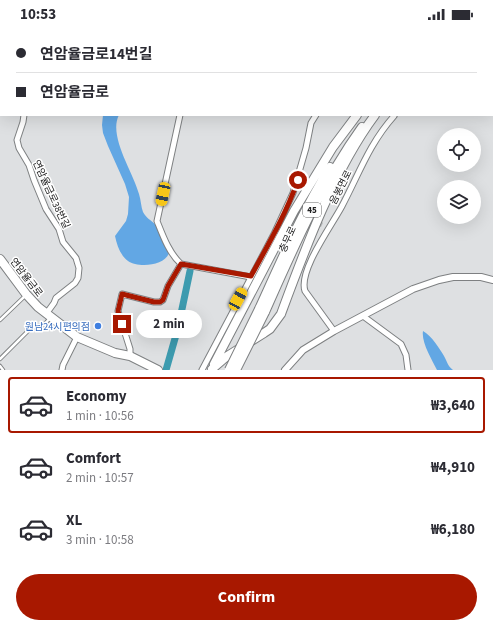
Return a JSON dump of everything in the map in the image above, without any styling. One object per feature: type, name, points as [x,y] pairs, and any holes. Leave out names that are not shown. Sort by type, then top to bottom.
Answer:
[{"type":"main road","points":[[211,370],[294,210],[333,148],[356,116]]},
{"type":"main road","name":"충무로","points":[[262,310],[294,234],[316,189],[361,116]]},
{"type":"main road","name":"충무로","points":[[262,310],[304,225],[326,185],[352,140],[370,116]]},
{"type":"main road","points":[[211,370],[232,353],[264,333],[281,314],[328,197],[374,116]]},
{"type":"main road","name":"연암율금로","points":[[0,259],[26,294],[48,316],[77,337],[115,353],[130,356],[158,370]]},
{"type":"main road","name":"45","points":[[229,370],[262,310]]},
{"type":"main road","name":"45","points":[[236,370],[262,310]]},
{"type":"street","name":"연암율금로38번길","points":[[24,116],[17,140],[19,148],[29,165],[46,209],[59,229],[63,242],[76,258],[78,268],[78,278],[75,284],[56,298],[48,316]]},
{"type":"street","points":[[180,116],[157,221],[163,236],[175,259],[181,264],[251,276]]},
{"type":"street","points":[[202,370],[274,234],[286,208],[298,180],[311,123],[315,116]]},
{"type":"street","name":"음봉면로","points":[[334,331],[305,291],[303,286],[307,270],[342,206],[375,139],[394,116]]},
{"type":"street","points":[[286,208],[292,210]]},
{"type":"street","points":[[322,225],[329,229]]},
{"type":"street","points":[[130,356],[130,349],[118,311],[122,294],[154,302],[160,302],[163,300],[168,286],[181,264]]},
{"type":"street","points":[[285,370],[303,350],[334,331],[413,289],[453,277],[493,280]]},
{"type":"street","points":[[363,316],[401,344],[406,354],[408,370]]},
{"type":"street","points":[[62,370],[77,337]]},
{"type":"lane","points":[[0,320],[26,294]]},
{"type":"lane","points":[[0,359],[31,328],[44,325],[48,316]]},
{"type":"lane","points":[[0,366],[2,370]]},
{"type":"shaded area","points":[[103,116],[119,116],[116,124],[119,143],[140,196],[143,212],[158,227],[169,253],[162,261],[138,265],[125,259],[121,253],[115,236],[126,221],[129,197],[103,133]]},
{"type":"shaded area","points":[[423,331],[435,342],[453,370],[437,370],[425,346]]},
{"type":"waterway","points":[[166,370],[178,328],[190,271]]},
{"type":"tunnel","points":[[292,210],[322,225]]},
{"type":"place","name":"원남24시편의점","points":[[98,326]]},
{"type":"route","points":[[122,324],[118,311],[122,294],[154,302],[160,302],[163,300],[168,286],[181,264],[251,276],[274,234],[298,180]]}]
